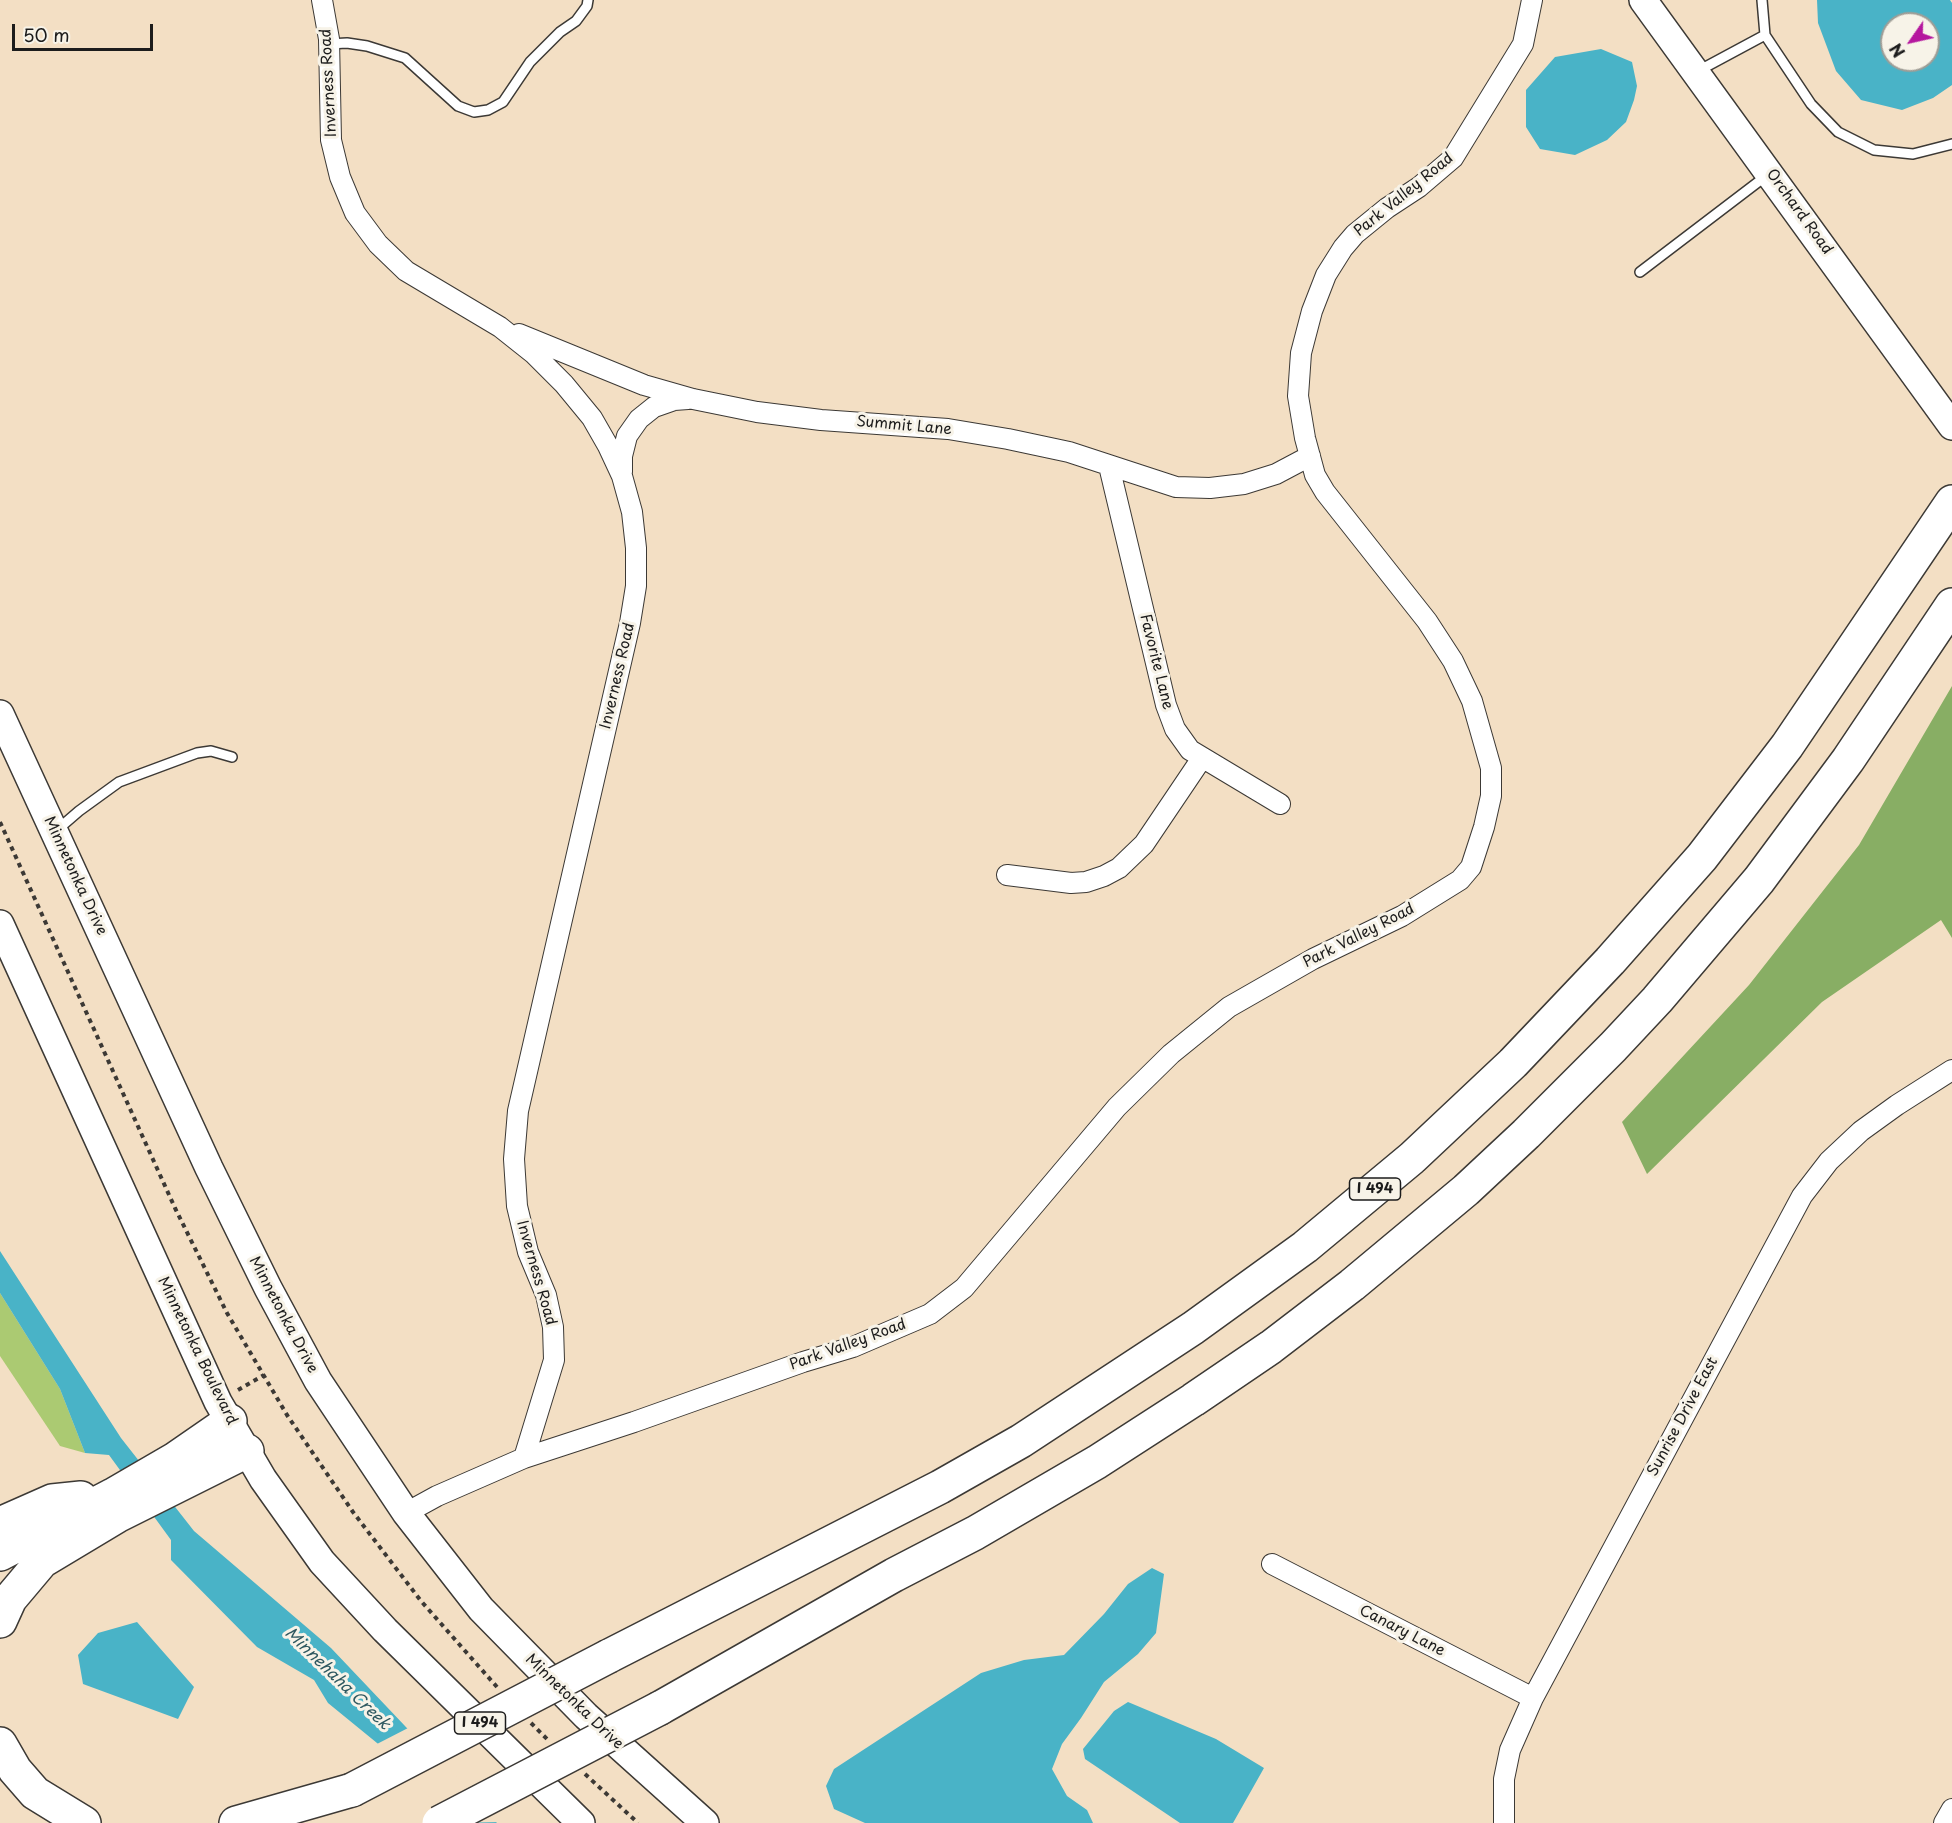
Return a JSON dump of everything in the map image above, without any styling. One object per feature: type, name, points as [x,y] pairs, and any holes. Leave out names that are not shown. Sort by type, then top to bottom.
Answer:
[{"type":"highway","name":"I 494","points":[[292,1823],[609,1656],[940,1487],[1021,1441],[1193,1328],[1305,1247],[1412,1158],[1521,1054],[1610,961],[1702,857],[1787,746],[1952,502]]},
{"type":"highway","points":[[439,1823],[660,1708],[894,1575],[975,1533],[1097,1462],[1271,1347],[1343,1292],[1466,1190],[1526,1134],[1657,1000],[1759,880],[1848,760],[1952,604]]},
{"type":"highway","points":[[0,1554],[113,1495],[175,1459],[230,1421]]},
{"type":"highway","points":[[0,1621],[10,1599],[42,1561],[117,1516],[247,1451]]},
{"type":"highway","points":[[0,1524],[52,1501],[113,1495]]},
{"type":"highway","points":[[0,1744],[15,1770],[35,1793],[84,1823]]},
{"type":"highway","points":[[236,1823],[352,1790]]},
{"type":"street","name":"Inverness Road","points":[[322,0],[329,44],[331,140],[340,177],[355,213],[378,244],[406,271],[500,327],[534,354],[564,384],[592,418],[622,476],[632,512],[636,548],[636,586],[630,623],[521,1099],[515,1140],[517,1206],[528,1252],[546,1295],[553,1328],[554,1360],[524,1458]]},
{"type":"street","name":"Park Valley Road","points":[[406,1513],[447,1491],[524,1458],[853,1347],[930,1314],[964,1288],[1117,1107],[1171,1054],[1229,1007],[1337,946],[1402,916],[1460,880],[1471,867],[1491,796],[1491,768],[1472,701],[1453,662],[1427,621],[1325,492],[1315,475],[1298,396],[1301,353],[1312,311],[1326,275],[1343,248],[1355,234],[1387,208],[1419,187],[1453,158],[1523,44],[1532,0]]},
{"type":"street","name":"Orchard Road","points":[[1643,0],[1771,173],[1952,426]]},
{"type":"street","name":"Summit Lane","points":[[500,327],[644,386],[693,399],[757,412],[821,420],[948,429],[1069,452],[1176,487],[1210,488],[1244,484],[1276,474],[1310,456]]},
{"type":"street","points":[[622,476],[622,456],[627,436],[639,419],[654,407],[674,400],[693,399]]},
{"type":"street","name":"Favorite Lane","points":[[1108,466],[1166,705],[1175,729],[1190,750],[1280,804]]},
{"type":"street","name":"Minnetonka Drive","points":[[0,714],[204,1159],[277,1306],[318,1381],[406,1513],[481,1608],[586,1716],[705,1823]]},
{"type":"street","points":[[1007,875],[1054,882],[1078,882],[1104,876],[1119,868],[1144,844],[1202,758]]},
{"type":"street","name":"Minnetonka Boulevard","points":[[0,924],[218,1402],[281,1505],[322,1562],[400,1646],[581,1823]]},
{"type":"street","name":"Sunrise Drive East","points":[[1504,1823],[1504,1779],[1510,1750],[1533,1698],[1802,1196],[1829,1161],[1861,1131],[1952,1070]]},
{"type":"street","name":"Canary Lane","points":[[1272,1564],[1533,1698]]},
{"type":"street","points":[[1944,1823],[1952,1809]]},
{"type":"lane","points":[[329,44],[347,43],[367,46],[405,58],[458,106],[474,111],[488,110],[503,102],[530,62],[560,32],[576,21],[587,6],[588,0]]},
{"type":"lane","points":[[1761,0],[1765,35],[1811,104],[1838,132],[1874,150],[1913,154],[1952,144]]},
{"type":"lane","points":[[1696,72],[1765,35]]},
{"type":"lane","points":[[1640,272],[1771,173]]},
{"type":"lane","points":[[55,832],[78,811],[118,782],[197,753],[211,751],[232,757]]},
{"type":"path","points":[[238,1390],[264,1376]]},
{"type":"green space","points":[[1952,686],[1952,938],[1941,920],[1822,1002],[1647,1174],[1622,1122],[1749,985],[1859,845]]},
{"type":"green space","points":[[0,1293],[60,1389],[85,1453],[60,1446],[0,1356]]},
{"type":"water","points":[[1817,0],[1950,0],[1952,3],[1952,85],[1933,98],[1902,110],[1861,100],[1836,71],[1818,23]]},
{"type":"water","points":[[1601,49],[1632,62],[1637,86],[1626,122],[1607,140],[1575,155],[1540,149],[1526,127],[1526,90],[1555,57]]},
{"type":"water","name":"Minnehaha Creek","points":[[0,1251],[121,1438],[194,1531],[331,1648],[497,1823],[461,1823],[377,1743],[328,1703],[314,1680],[257,1647],[171,1560],[171,1540],[109,1455],[85,1453],[60,1389],[0,1293]]},
{"type":"water","points":[[1152,1568],[1164,1574],[1156,1633],[1138,1654],[1104,1682],[1062,1744],[1052,1769],[1067,1796],[1087,1810],[1093,1823],[865,1823],[834,1809],[826,1786],[834,1769],[981,1673],[1024,1660],[1064,1655],[1104,1614],[1128,1584]]},
{"type":"water","points":[[137,1622],[194,1687],[178,1719],[83,1684],[78,1655],[98,1633]]},
{"type":"water","points":[[1128,1702],[1216,1739],[1264,1768],[1233,1823],[1180,1823],[1085,1759],[1083,1749],[1114,1711]]},
{"type":"pier","points":[[410,1727],[500,1822],[457,1823],[375,1745]]}]
